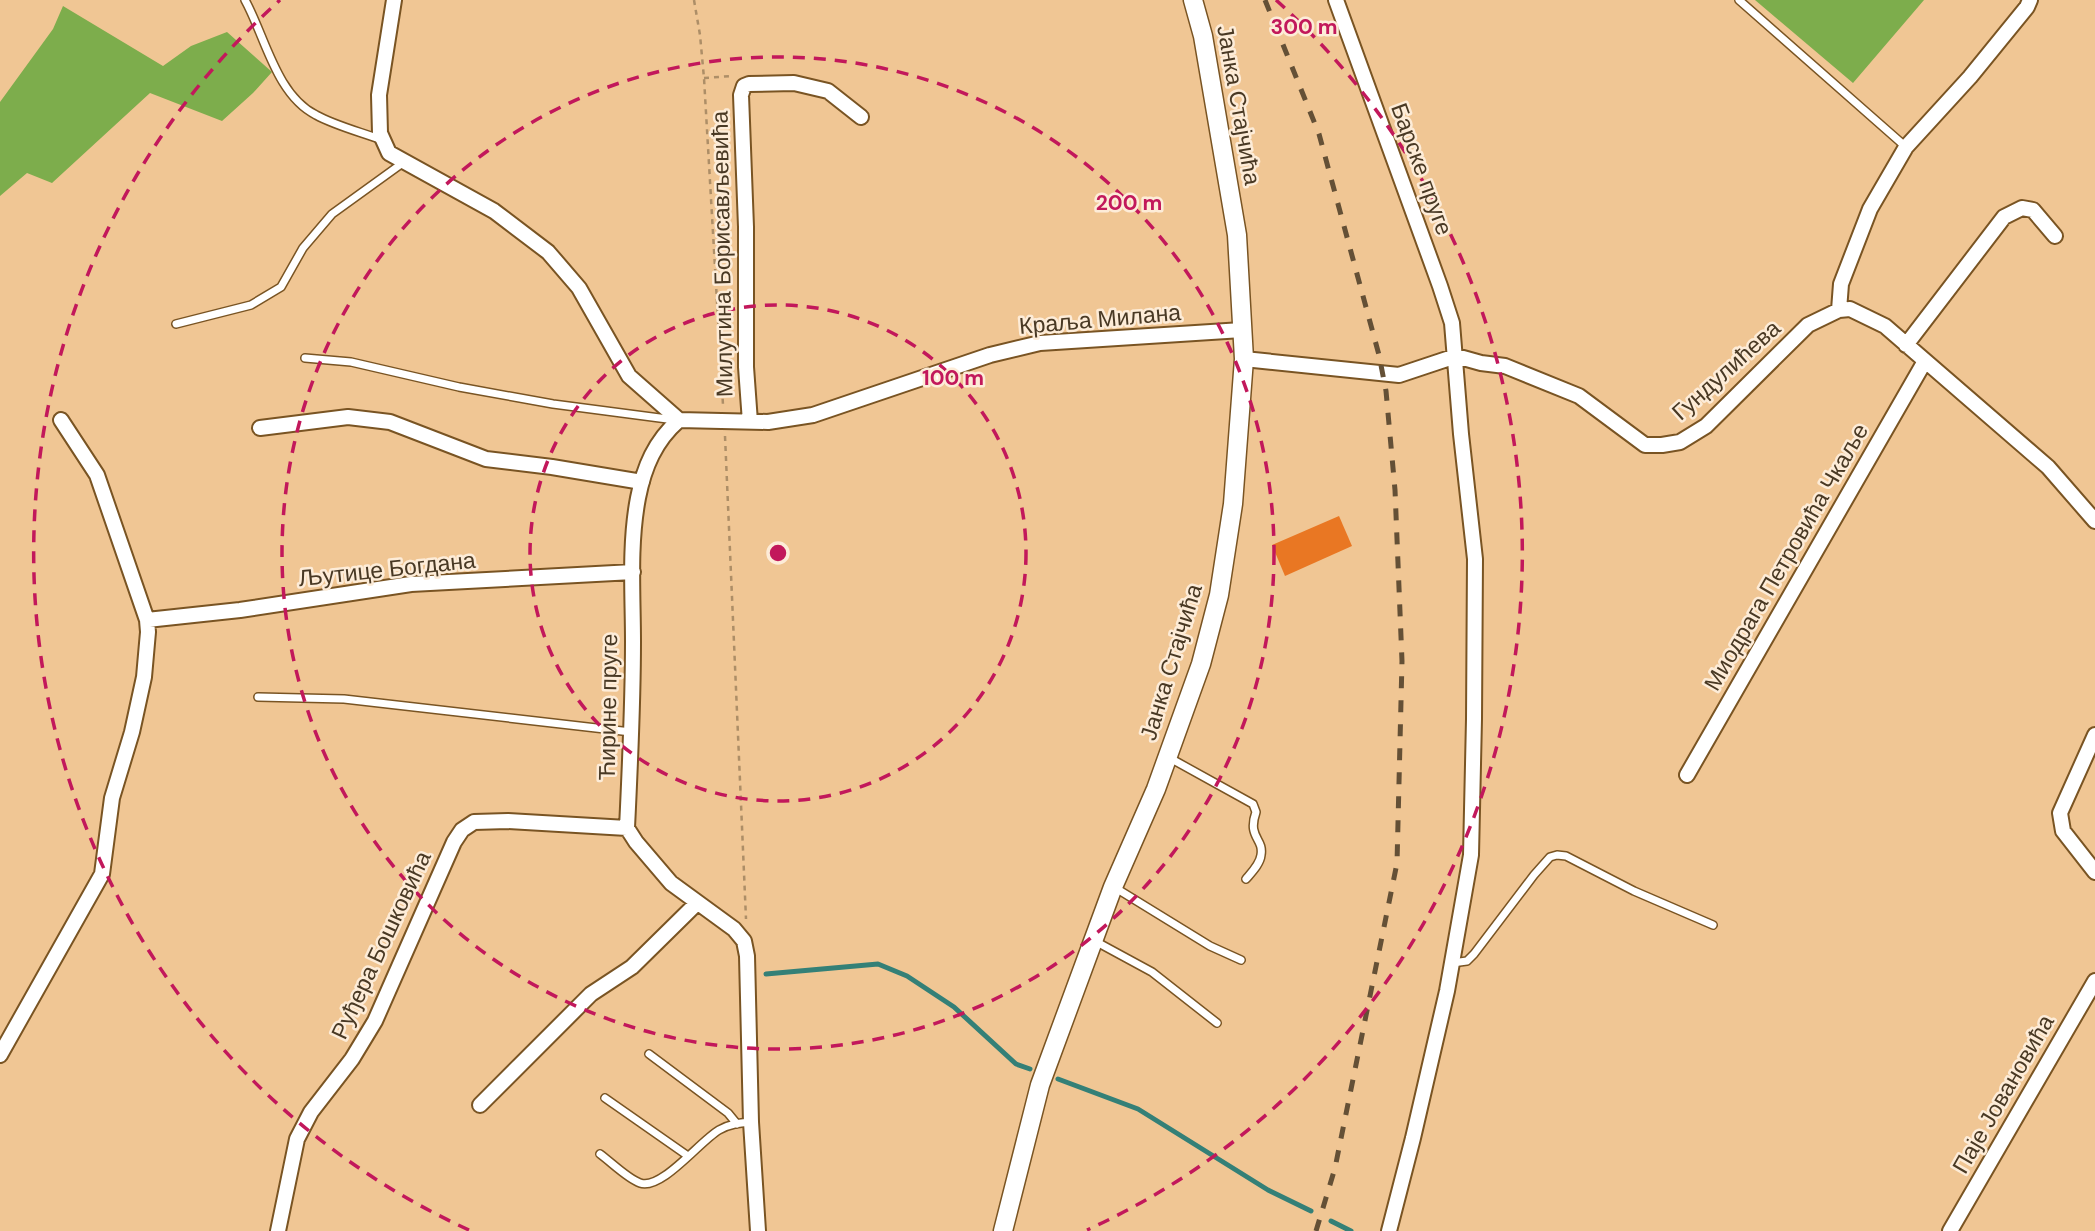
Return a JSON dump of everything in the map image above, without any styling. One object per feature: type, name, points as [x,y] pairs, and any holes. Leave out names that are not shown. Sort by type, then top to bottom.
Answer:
[{"type":"street","points":[[394,0],[379,95],[380,133],[388,153],[494,211],[548,252],[579,288],[629,376],[679,420]]},
{"type":"street","name":"Јанка Стајчића","points":[[1003,1231],[1040,1085],[1093,940],[1156,789],[1201,664],[1219,595],[1233,504],[1244,359],[1237,235],[1203,36],[1193,0]]},
{"type":"street","name":"Барске пруге","points":[[1336,0],[1452,323],[1475,559],[1475,719],[1471,855],[1447,991],[1389,1231]]},
{"type":"street","points":[[2030,0],[1970,77],[1906,147],[1870,209],[1841,284],[1839,310],[1850,309],[1885,326],[2048,467],[2095,521]]},
{"type":"street","name":"Милутина Борисављевића","points":[[750,422],[746,367],[746,227],[741,95],[744,86],[794,83],[828,91],[861,117]]},
{"type":"street","points":[[1906,345],[2004,217],[2022,208],[2032,210],[2055,236]]},
{"type":"street","name":"Гундулићева","points":[[1456,356],[1505,366],[1579,396],[1645,444],[1662,445],[1680,442],[1706,425],[1808,325],[1839,310]]},
{"type":"street","name":"Краља Милана","points":[[679,420],[768,422],[813,415],[990,355],[1040,342],[1242,330]]},
{"type":"street","points":[[1244,359],[1399,375],[1456,356]]},
{"type":"street","name":"Миодрага Петровића Чкаље","points":[[1687,775],[1925,361]]},
{"type":"street","points":[[260,428],[348,417],[390,422],[486,459],[642,482]]},
{"type":"street","points":[[0,1055],[102,874],[112,798],[145,677],[147,620],[96,475],[61,420]]},
{"type":"street","name":"Ћирине пруге","points":[[627,828],[637,499],[645,469],[664,433],[679,420]]},
{"type":"street","name":"Љутице Богдана","points":[[147,620],[240,610],[411,584],[633,572]]},
{"type":"street","points":[[2095,734],[2060,813],[2063,831],[2095,872]]},
{"type":"street","name":"Руђера Бошковића","points":[[278,1231],[298,1139],[311,1112],[352,1059],[375,1021],[454,842],[462,830],[474,822],[508,821],[627,828]]},
{"type":"street","points":[[627,828],[671,883],[734,929],[744,941],[747,956],[744,1123],[758,1231]]},
{"type":"street","points":[[480,1105],[591,994],[632,967],[697,903]]},
{"type":"street","name":"Паје Јовановића","points":[[1950,1231],[2095,981]]},
{"type":"lane","points":[[245,0],[285,84],[301,105],[315,115],[383,141]]},
{"type":"lane","points":[[1739,0],[1906,147]]},
{"type":"lane","points":[[176,324],[251,305],[281,287],[303,248],[332,214],[404,162]]},
{"type":"lane","points":[[305,358],[351,362],[459,387],[553,404],[679,420]]},
{"type":"lane","points":[[258,697],[344,699],[631,732]]},
{"type":"lane","points":[[1167,756],[1253,804],[1256,812],[1252,829],[1262,850],[1258,864],[1247,879]]},
{"type":"lane","points":[[1452,963],[1466,961],[1474,954],[1534,875],[1550,857],[1557,855],[1566,856],[1634,891],[1713,925]]},
{"type":"lane","points":[[1114,887],[1210,946],[1241,960]]},
{"type":"lane","points":[[1093,940],[1152,972],[1217,1023]]},
{"type":"lane","points":[[649,1054],[744,1123]]},
{"type":"lane","points":[[604,1097],[688,1156]]},
{"type":"lane","points":[[600,1154],[638,1183],[648,1184],[660,1180],[718,1130],[744,1123]]},
{"type":"path","points":[[694,0],[704,78],[724,421],[746,928]]},
{"type":"path","points":[[704,78],[727,75],[738,77],[744,86]]},
{"type":"green space","points":[[1755,0],[1924,0],[1853,83]]},
{"type":"green space","points":[[63,6],[163,66],[191,46],[227,32],[272,72],[222,121],[150,93],[52,183],[27,173],[0,196],[0,102],[53,29]]},
{"type":"building","points":[[1339,516],[1352,546],[1285,576],[1272,545]]},
{"type":"waterway","points":[[766,974],[878,964],[907,976],[954,1007],[1016,1064],[1030,1069]]},
{"type":"waterway","points":[[1058,1079],[1138,1109],[1268,1190],[1311,1211]]},
{"type":"waterway","points":[[1331,1221],[1351,1231]]},
{"type":"railway","points":[[1265,0],[1319,134],[1379,355],[1386,391],[1395,490],[1402,661],[1397,863],[1335,1168],[1316,1231]]}]
